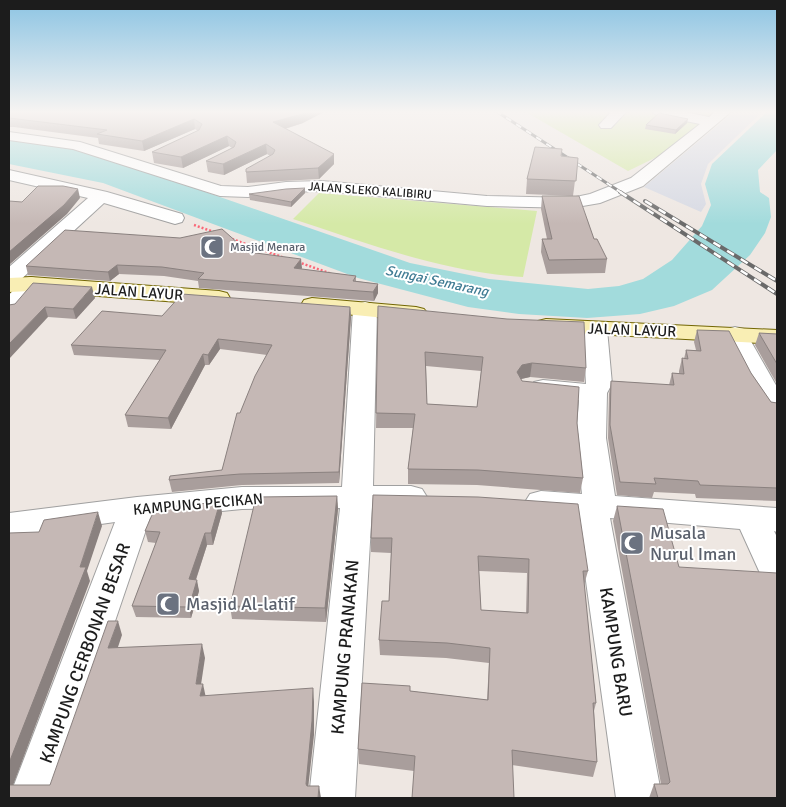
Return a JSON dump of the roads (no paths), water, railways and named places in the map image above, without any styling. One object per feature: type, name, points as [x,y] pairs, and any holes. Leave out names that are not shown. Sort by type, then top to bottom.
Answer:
[{"type":"street","name":"JALAN SLEKO KALIBIRU","points":[[88,149],[181,177],[212,189],[241,192],[286,187],[322,186],[487,201],[543,204],[594,199],[617,192],[637,182],[678,149]]},
{"type":"street","points":[[136,163],[152,155]]},
{"type":"street","points":[[181,177],[197,169]]},
{"type":"street","points":[[9,175],[101,196],[175,218]]},
{"type":"street","points":[[212,189],[235,177]]},
{"type":"street","points":[[9,278],[101,196]]},
{"type":"street","points":[[9,308],[20,285]]},
{"type":"street","name":"JALAN LAYUR","points":[[20,285],[238,300]]},
{"type":"street","points":[[286,303],[437,316]]},
{"type":"street","name":"KAMPUNG PRANAKAN","points":[[332,798],[357,496],[365,309]]},
{"type":"street","name":"JALAN LAYUR","points":[[526,324],[777,337]]},
{"type":"street","name":"KAMPUNG BARU","points":[[595,329],[599,384],[593,393],[591,438],[596,506],[639,798]]},
{"type":"street","points":[[734,334],[758,378],[777,407]]},
{"type":"street","points":[[530,387],[593,393]]},
{"type":"street","name":"KAMPUNG PECIKAN","points":[[9,525],[137,508],[242,498],[440,497]]},
{"type":"street","points":[[515,501],[765,519],[777,573]]},
{"type":"street","name":"KAMPUNG CERBONAN BESAR","points":[[32,798],[137,508]]},
{"type":"water","name":"Sungai Semarang","points":[[9,149],[70,149],[102,156],[410,263],[489,279],[588,289],[619,286],[643,279],[672,260],[702,226],[711,205],[705,184],[712,164],[728,149],[777,149],[758,170],[760,192],[769,198],[771,217],[765,233],[750,255],[712,290],[674,306],[640,314],[587,318],[519,314],[468,307],[358,278],[103,183],[9,164]]},
{"type":"railway","points":[[554,149],[622,193]]},
{"type":"railway","points":[[620,192],[777,294]]},
{"type":"railway","points":[[645,201],[777,281]]},
{"type":"place","name":"Masjid Menara","points":[[212,247]]},
{"type":"place","name":"Musala Nurul Iman","points":[[632,543]]},
{"type":"place","name":"Masjid Al-latif","points":[[168,604]]}]
